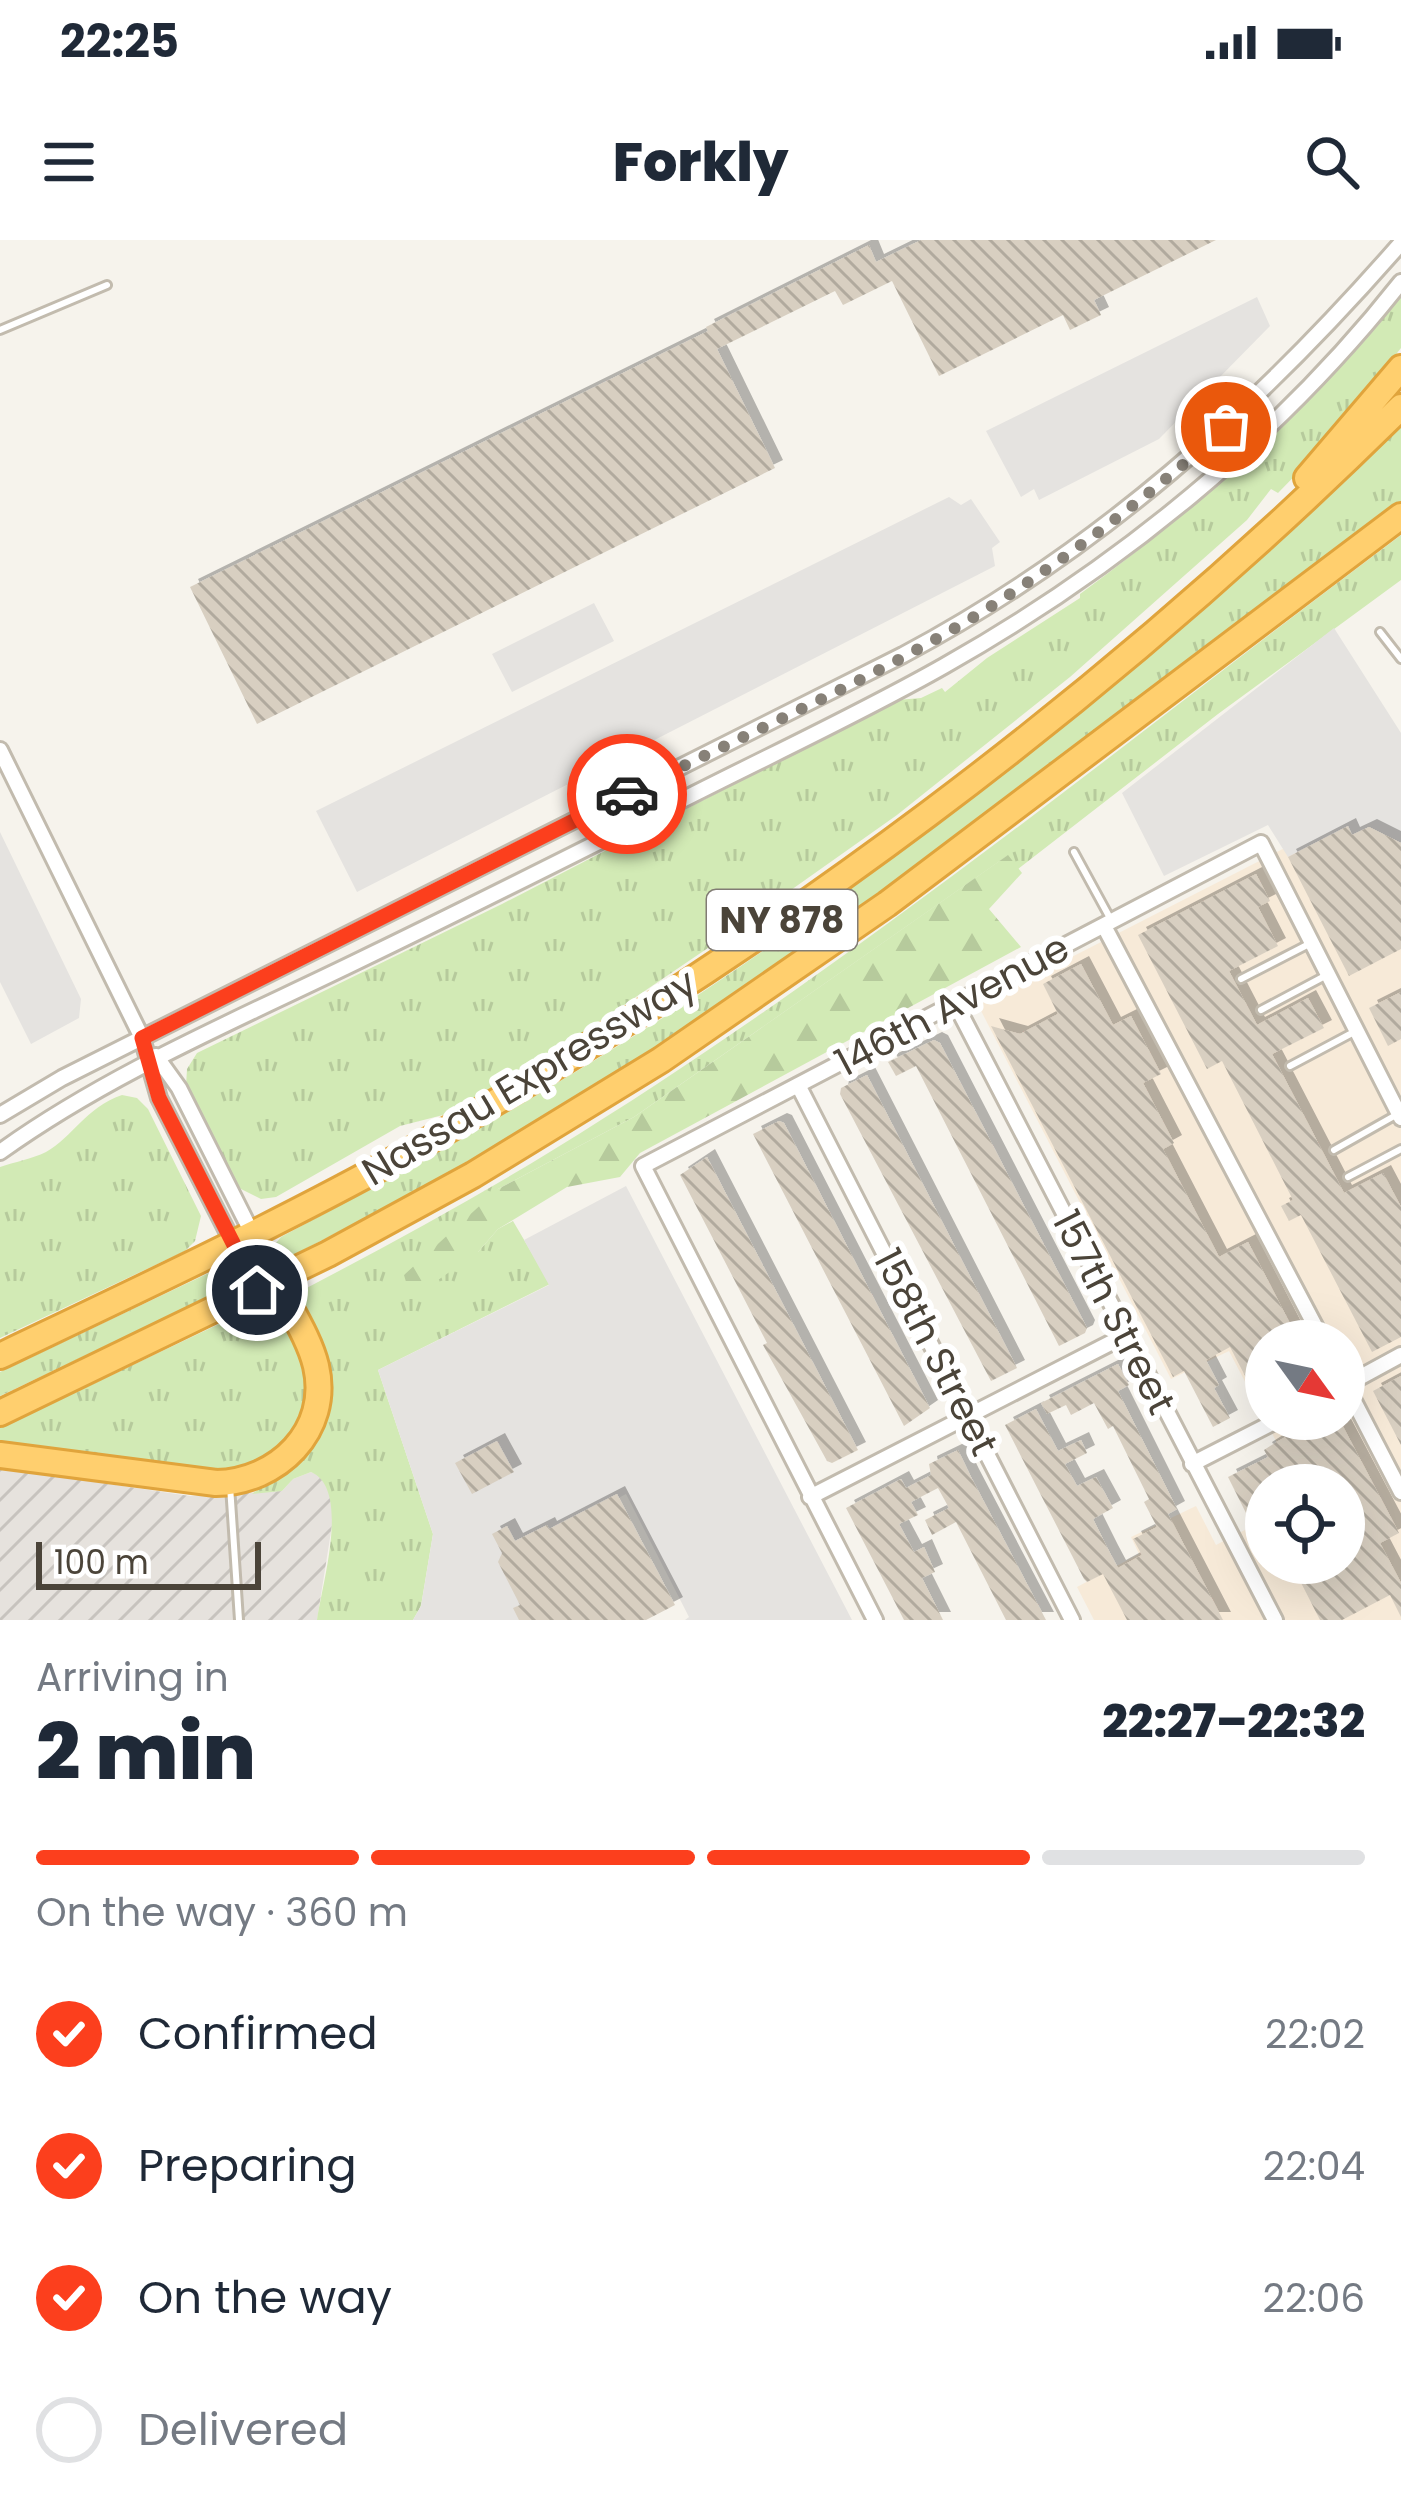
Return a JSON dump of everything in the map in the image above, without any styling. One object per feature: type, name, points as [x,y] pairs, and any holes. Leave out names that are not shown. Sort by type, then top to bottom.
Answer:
[{"type":"highway","points":[[1175,613],[1328,456],[1401,368]]},
{"type":"highway","name":"Nassau Expressway","points":[[0,1356],[243,1240],[488,1107],[736,951],[958,790],[1175,613],[1280,524],[1401,407]]},
{"type":"highway","name":"Nassau Expressway","points":[[0,1413],[266,1286],[520,1147],[752,999],[931,871],[1401,516]]},
{"type":"highway","points":[[0,1455],[230,1483],[255,1478],[280,1464],[301,1440],[314,1414],[317,1370],[266,1286]]},
{"type":"street","points":[[0,1115],[142,1038],[902,655],[999,601],[1120,516],[1195,455],[1283,372],[1401,243]]},
{"type":"street","points":[[0,1152],[58,1113],[154,1062],[827,727],[994,636],[1104,562],[1187,497],[1302,391],[1401,282]]},
{"type":"street","points":[[0,750],[154,1062],[179,1088],[266,1286]]},
{"type":"street","name":"146th Avenue","points":[[810,1497],[643,1166],[1261,843],[1312,942]]},
{"type":"street","points":[[1108,924],[1312,1320]]},
{"type":"street","points":[[1312,942],[1400,1116]]},
{"type":"street","name":"157th Street","points":[[955,1003],[1275,1620]]},
{"type":"street","points":[[154,1062],[159,1098],[243,1240]]},
{"type":"street","name":"158th Street","points":[[798,1085],[1072,1620]]},
{"type":"street","points":[[874,1620],[810,1497],[1126,1335]]},
{"type":"street","points":[[1365,1374],[1401,1355]]},
{"type":"street","points":[[1365,1423],[1401,1492]]},
{"type":"street","points":[[1192,1464],[1245,1437]]},
{"type":"lane","points":[[0,330],[107,285]]},
{"type":"lane","points":[[1380,632],[1401,658]]},
{"type":"lane","points":[[1073,852],[1108,924]]},
{"type":"lane","points":[[1241,979],[1312,942]]},
{"type":"lane","points":[[1261,1010],[1328,974]]},
{"type":"lane","points":[[1290,1066],[1357,1030]]},
{"type":"lane","points":[[1334,1150],[1400,1116]]},
{"type":"lane","points":[[1348,1177],[1401,1149]]},
{"type":"lane","points":[[230,1483],[239,1620]]},
{"type":"shaded area","points":[[1257,297],[1270,326],[1159,439],[1039,500],[1034,489],[1021,497],[986,431]]},
{"type":"shaded area","points":[[949,497],[961,505],[971,499],[1000,542],[992,548],[995,566],[357,892],[316,811]]},
{"type":"shaded area","points":[[594,603],[614,641],[512,692],[492,654]]},
{"type":"shaded area","points":[[1334,628],[1401,733],[1401,843],[1369,827],[1352,835],[1347,827],[1288,857],[1268,825],[1164,876],[1122,793]]},
{"type":"shaded area","points":[[1355,812],[1401,841],[1401,1620],[1094,1620],[1077,1587],[1139,1554],[1131,1537],[1196,1506],[1216,1545],[1245,1530],[1245,1584],[1365,1584],[1365,1464],[1288,1464],[1275,1440],[1365,1440],[1365,1320],[1245,1320],[1245,1382],[1229,1351],[1171,1379],[978,1005]]},
{"type":"shaded area","points":[[0,832],[81,999],[79,1018],[31,1044],[0,982]]},
{"type":"shaded area","points":[[626,1186],[852,1620],[685,1620],[689,1617],[626,1494],[499,1562],[529,1620],[413,1620],[421,1606],[433,1534],[378,1370],[549,1285],[524,1240]]},
{"type":"shaded area","points":[[0,1468],[190,1496],[282,1491],[293,1479],[311,1472],[322,1477],[332,1494],[333,1519],[317,1620],[0,1620]]},
{"type":"green space","points":[[1401,295],[1401,348],[1318,452],[1278,493],[1271,489],[1247,520],[1070,677],[897,815],[571,1041],[447,1114],[400,1126],[276,1197],[261,1199],[239,1188],[186,1086],[187,1069],[197,1053],[502,904],[897,700],[921,698],[942,688],[945,692],[987,658],[1080,598],[1209,491],[1328,377]]},
{"type":"green space","points":[[1401,421],[1401,504],[904,879],[708,1016],[468,1164],[290,1257],[276,1253],[281,1237],[593,1061],[773,944],[887,861],[1162,641]]},
{"type":"green space","points":[[1401,535],[1401,580],[1018,869],[1007,856],[634,1117],[498,1189],[478,1252],[498,1229],[513,1221],[550,1284],[378,1370],[433,1534],[421,1606],[413,1620],[317,1620],[332,1517],[323,1482],[311,1472],[293,1479],[282,1491],[252,1494],[304,1453],[329,1393],[296,1296],[299,1292],[522,1169],[772,1007],[984,853]]},
{"type":"green space","points":[[1008,855],[1022,873],[989,909],[1021,947],[640,1153],[620,1177],[567,1187],[498,1229],[478,1252],[411,1299],[404,1275],[498,1189],[634,1117]]},
{"type":"green space","points":[[122,1095],[137,1098],[148,1109],[201,1216],[195,1241],[185,1251],[0,1338],[0,1167],[46,1152],[98,1107]]},
{"type":"green space","points":[[230,1263],[238,1283],[0,1396],[0,1372]]},
{"type":"green space","points":[[272,1299],[305,1362],[310,1396],[297,1433],[270,1459],[203,1470],[0,1447],[0,1428]]},
{"type":"building","points":[[921,240],[1216,240],[1094,300],[1101,315],[1070,330],[1063,315],[939,376],[892,281],[843,305],[835,291],[717,349],[775,468],[257,724],[190,587],[708,331],[706,327],[869,245],[876,262]]},
{"type":"building","points":[[1348,826],[1352,835],[1369,827],[1401,843],[1401,949],[1349,976],[1288,857]]},
{"type":"building","points":[[1256,874],[1270,901],[1258,907],[1278,946],[1229,971],[1257,1025],[1308,998],[1324,1028],[1272,1054],[1344,1193],[1383,1173],[1401,1207],[1401,1337],[1372,1352],[1365,1338],[1365,1320],[1355,1320],[1301,1215],[1289,1221],[1281,1206],[1293,1200],[1222,1061],[1207,1069],[1138,935]]},
{"type":"building","points":[[1081,964],[1113,1025],[1131,1016],[1161,1074],[1143,1083],[1174,1143],[1163,1149],[1219,1257],[1248,1242],[1288,1320],[1245,1320],[1245,1376],[1230,1347],[1206,1360],[1230,1418],[1213,1427],[1184,1371],[1173,1377],[991,1026],[1020,1034],[1058,1014],[1043,984]]},
{"type":"building","points":[[1401,992],[1401,1039],[1388,1046],[1369,1008]]},
{"type":"building","points":[[934,1040],[940,1043],[1087,1328],[1059,1346],[916,1066],[896,1076],[888,1062]]},
{"type":"building","points":[[867,1075],[1017,1368],[991,1381],[840,1094],[841,1088]]},
{"type":"building","points":[[779,1121],[930,1408],[904,1426],[753,1134]]},
{"type":"building","points":[[707,1157],[858,1450],[832,1463],[763,1345],[767,1343],[680,1175]]},
{"type":"building","points":[[1118,1364],[1129,1385],[1118,1391],[1177,1509],[1168,1514],[1223,1620],[1127,1620],[1103,1574],[1087,1582],[1084,1579],[1005,1425],[1036,1409],[1058,1451],[1081,1440],[1087,1453],[1065,1464],[1077,1486],[1096,1477],[1113,1508],[1093,1519],[1118,1568],[1142,1555],[1133,1539],[1157,1527],[1144,1502],[1149,1499],[1113,1426],[1108,1429],[1094,1403],[1071,1415],[1066,1405],[1047,1414],[1041,1403]]},
{"type":"building","points":[[1401,1376],[1401,1445],[1373,1391]]},
{"type":"building","points":[[1350,1440],[1363,1464],[1254,1464],[1268,1457],[1264,1450],[1278,1441]]},
{"type":"building","points":[[497,1441],[514,1472],[472,1494],[455,1463]]},
{"type":"building","points":[[958,1450],[1046,1620],[1006,1620],[956,1522],[932,1535],[925,1520],[949,1508],[938,1488],[911,1502],[918,1515],[899,1524],[914,1552],[924,1547],[935,1572],[922,1578],[943,1620],[904,1620],[846,1508],[901,1479],[906,1488],[931,1475],[929,1464]]},
{"type":"building","points":[[1245,1468],[1245,1511],[1228,1477]]},
{"type":"building","points":[[1365,1468],[1399,1533],[1380,1543],[1401,1583],[1401,1617],[1390,1595],[1342,1620],[1320,1620],[1302,1584],[1365,1584]]},
{"type":"building","points":[[617,1494],[675,1605],[646,1620],[519,1620],[513,1608],[520,1605],[498,1562],[502,1553],[492,1534],[507,1526],[515,1541]]},
{"type":"way so far","points":[[627,794],[968,620],[1120,516],[1226,427]]},
{"type":"route","points":[[257,1290],[159,1098],[142,1038],[627,794]]}]
